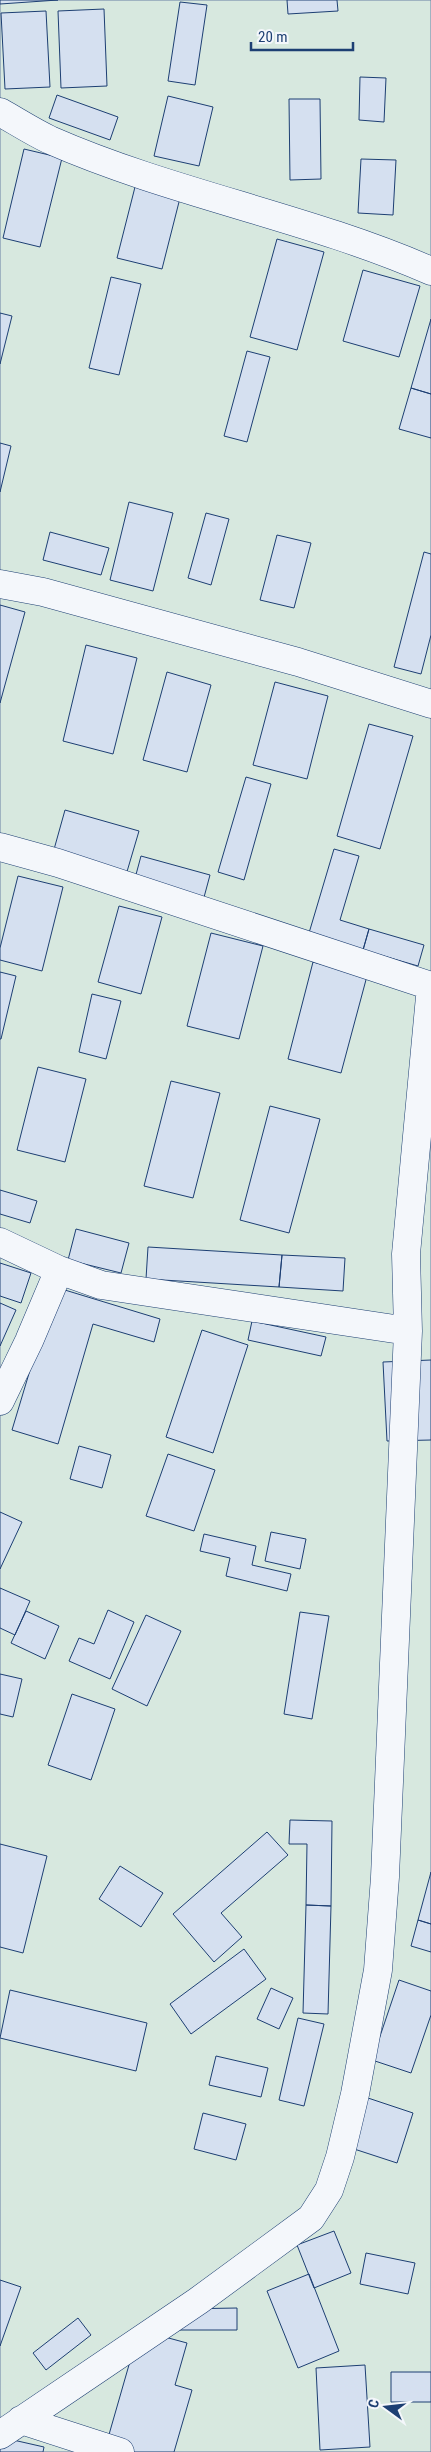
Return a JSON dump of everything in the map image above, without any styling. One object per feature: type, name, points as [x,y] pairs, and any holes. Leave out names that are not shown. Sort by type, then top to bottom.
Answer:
[{"type":"lane","points":[[0,112],[49,139],[150,178],[381,249],[431,271]]},
{"type":"lane","points":[[0,584],[43,592],[213,639],[431,704]]},
{"type":"lane","points":[[0,847],[58,863],[431,986],[406,1254],[408,1332],[386,1867],[378,1970],[355,2094],[340,2156],[330,2190],[311,2218],[198,2301],[10,2427]]},
{"type":"lane","points":[[0,1242],[59,1270],[101,1286],[408,1332]]},
{"type":"lane","points":[[0,1401],[25,1350],[59,1270]]},
{"type":"lane","points":[[10,2427],[120,2452]]},
{"type":"shaded area","points":[[0,0],[431,0],[431,2452],[0,2452]]},
{"type":"building","points":[[0,0],[58,0],[0,4]]},
{"type":"building","points":[[287,0],[337,0],[338,11],[288,14]]},
{"type":"building","points":[[180,2],[207,5],[195,85],[168,81]]},
{"type":"building","points":[[104,9],[107,86],[61,88],[58,11]]},
{"type":"building","points":[[46,11],[50,87],[5,89],[1,13]]},
{"type":"building","points":[[360,77],[386,78],[384,122],[359,120]]},
{"type":"building","points":[[57,95],[118,117],[110,140],[49,118]]},
{"type":"building","points":[[168,96],[213,107],[199,166],[154,156]]},
{"type":"building","points":[[289,99],[320,99],[321,179],[290,180]]},
{"type":"building","points":[[24,149],[62,158],[40,247],[3,238]]},
{"type":"building","points":[[361,159],[396,160],[393,215],[358,213]]},
{"type":"building","points":[[135,187],[180,198],[162,269],[117,258]]},
{"type":"building","points":[[277,239],[324,252],[297,350],[250,337]]},
{"type":"building","points":[[363,270],[420,286],[399,357],[343,341]]},
{"type":"building","points":[[111,277],[141,284],[119,375],[89,368]]},
{"type":"building","points":[[0,313],[12,316],[0,364]]},
{"type":"building","points":[[431,319],[431,394],[411,388]]},
{"type":"building","points":[[247,351],[270,357],[247,442],[224,436]]},
{"type":"building","points":[[411,388],[431,394],[431,438],[399,429]]},
{"type":"building","points":[[0,443],[11,446],[0,492]]},
{"type":"building","points":[[129,502],[173,513],[153,591],[110,580]]},
{"type":"building","points":[[206,513],[229,519],[211,585],[188,578]]},
{"type":"building","points":[[50,532],[109,548],[101,575],[43,560]]},
{"type":"building","points":[[277,535],[311,543],[294,608],[260,600]]},
{"type":"building","points":[[424,552],[431,554],[431,635],[421,674],[394,667]]},
{"type":"building","points":[[0,605],[25,612],[0,703]]},
{"type":"building","points":[[86,645],[137,658],[113,754],[63,741]]},
{"type":"building","points":[[167,672],[211,685],[187,772],[143,760]]},
{"type":"building","points":[[275,682],[328,696],[307,779],[253,765]]},
{"type":"building","points":[[369,724],[413,736],[380,849],[337,836]]},
{"type":"building","points":[[246,777],[271,784],[244,880],[218,872]]},
{"type":"building","points":[[65,810],[139,831],[126,875],[53,853]]},
{"type":"building","points":[[334,849],[359,856],[340,920],[369,929],[363,950],[309,933]]},
{"type":"building","points":[[141,856],[210,875],[203,901],[134,882]]},
{"type":"building","points":[[18,876],[63,887],[42,971],[0,960],[0,948]]},
{"type":"building","points":[[119,906],[162,917],[141,994],[98,982]]},
{"type":"building","points":[[369,929],[424,945],[418,966],[363,950]]},
{"type":"building","points":[[211,933],[263,946],[239,1039],[187,1026]]},
{"type":"building","points":[[313,962],[367,976],[341,1073],[288,1059]]},
{"type":"building","points":[[0,972],[16,976],[1,1039],[0,1039]]},
{"type":"building","points":[[92,994],[121,1001],[106,1059],[79,1052]]},
{"type":"building","points":[[38,1067],[86,1079],[65,1162],[17,1150]]},
{"type":"building","points":[[171,1081],[220,1093],[193,1198],[144,1186]]},
{"type":"building","points":[[270,1106],[320,1119],[289,1233],[240,1220]]},
{"type":"building","points":[[0,1190],[37,1201],[30,1223],[0,1214]]},
{"type":"building","points":[[76,1229],[129,1243],[121,1273],[68,1260]]},
{"type":"building","points":[[148,1247],[282,1255],[279,1287],[146,1279]]},
{"type":"building","points":[[282,1255],[345,1258],[343,1291],[279,1287]]},
{"type":"building","points":[[0,1263],[31,1273],[21,1303],[0,1296]]},
{"type":"building","points":[[55,1287],[160,1319],[154,1342],[93,1324],[58,1444],[12,1430]]},
{"type":"building","points":[[0,1303],[16,1310],[0,1346]]},
{"type":"building","points":[[252,1321],[326,1337],[321,1356],[248,1340]]},
{"type":"building","points":[[202,1330],[248,1345],[213,1453],[166,1437]]},
{"type":"building","points":[[431,1360],[431,1440],[387,1441],[383,1362]]},
{"type":"building","points":[[79,1446],[111,1455],[102,1488],[70,1479]]},
{"type":"building","points":[[168,1454],[215,1470],[194,1531],[146,1516]]},
{"type":"building","points":[[0,1512],[22,1522],[0,1569]]},
{"type":"building","points":[[271,1532],[306,1539],[300,1569],[265,1561]]},
{"type":"building","points":[[204,1534],[256,1546],[252,1565],[291,1574],[287,1591],[226,1576],[230,1558],[200,1551]]},
{"type":"building","points":[[0,1588],[30,1601],[15,1635],[0,1628]]},
{"type":"building","points":[[108,1610],[134,1622],[110,1679],[69,1661],[79,1638],[94,1644]]},
{"type":"building","points":[[26,1611],[59,1626],[45,1659],[11,1643]]},
{"type":"building","points":[[300,1612],[329,1616],[312,1719],[284,1714]]},
{"type":"building","points":[[146,1615],[181,1631],[147,1706],[112,1689]]},
{"type":"building","points":[[0,1674],[22,1679],[13,1717],[0,1714]]},
{"type":"building","points":[[72,1694],[115,1709],[91,1780],[48,1765]]},
{"type":"building","points":[[290,1820],[332,1821],[331,1906],[306,1905],[307,1844],[289,1844]]},
{"type":"building","points":[[267,1832],[288,1855],[221,1913],[242,1937],[214,1962],[173,1914]]},
{"type":"building","points":[[0,1844],[47,1856],[23,1953],[0,1947]]},
{"type":"building","points":[[120,1866],[163,1893],[141,1927],[99,1899]]},
{"type":"building","points":[[431,1872],[431,1924],[418,1920]]},
{"type":"building","points":[[306,1905],[331,1906],[328,2014],[303,2013]]},
{"type":"building","points":[[418,1920],[431,1924],[431,1952],[411,1946]]},
{"type":"building","points":[[244,1949],[266,1979],[191,2034],[170,2004]]},
{"type":"building","points":[[399,1980],[431,1991],[431,2015],[411,2073],[372,2060]]},
{"type":"building","points":[[271,1988],[293,1998],[279,2029],[257,2019]]},
{"type":"building","points":[[10,1990],[147,2023],[136,2071],[0,2038]]},
{"type":"building","points":[[298,2018],[324,2024],[304,2106],[279,2100]]},
{"type":"building","points":[[216,2056],[268,2068],[261,2097],[209,2085]]},
{"type":"building","points":[[362,2096],[413,2113],[397,2163],[345,2146]]},
{"type":"building","points":[[203,2113],[246,2124],[236,2160],[194,2149]]},
{"type":"building","points":[[334,2231],[351,2273],[314,2288],[297,2245]]},
{"type":"building","points":[[366,2253],[415,2263],[408,2294],[360,2284]]},
{"type":"building","points":[[309,2274],[339,2351],[298,2368],[267,2291]]},
{"type":"building","points":[[0,2280],[21,2287],[0,2346]]},
{"type":"building","points":[[237,2308],[237,2330],[179,2330],[179,2309]]},
{"type":"building","points":[[78,2318],[91,2335],[46,2370],[33,2353]]},
{"type":"building","points":[[139,2330],[187,2343],[175,2385],[192,2390],[174,2452],[130,2452],[106,2445]]},
{"type":"building","points":[[365,2365],[370,2447],[320,2450],[316,2368]]},
{"type":"building","points":[[391,2372],[431,2372],[431,2402],[391,2402]]},
{"type":"building","points":[[0,2437],[44,2447],[43,2452],[0,2452]]}]
